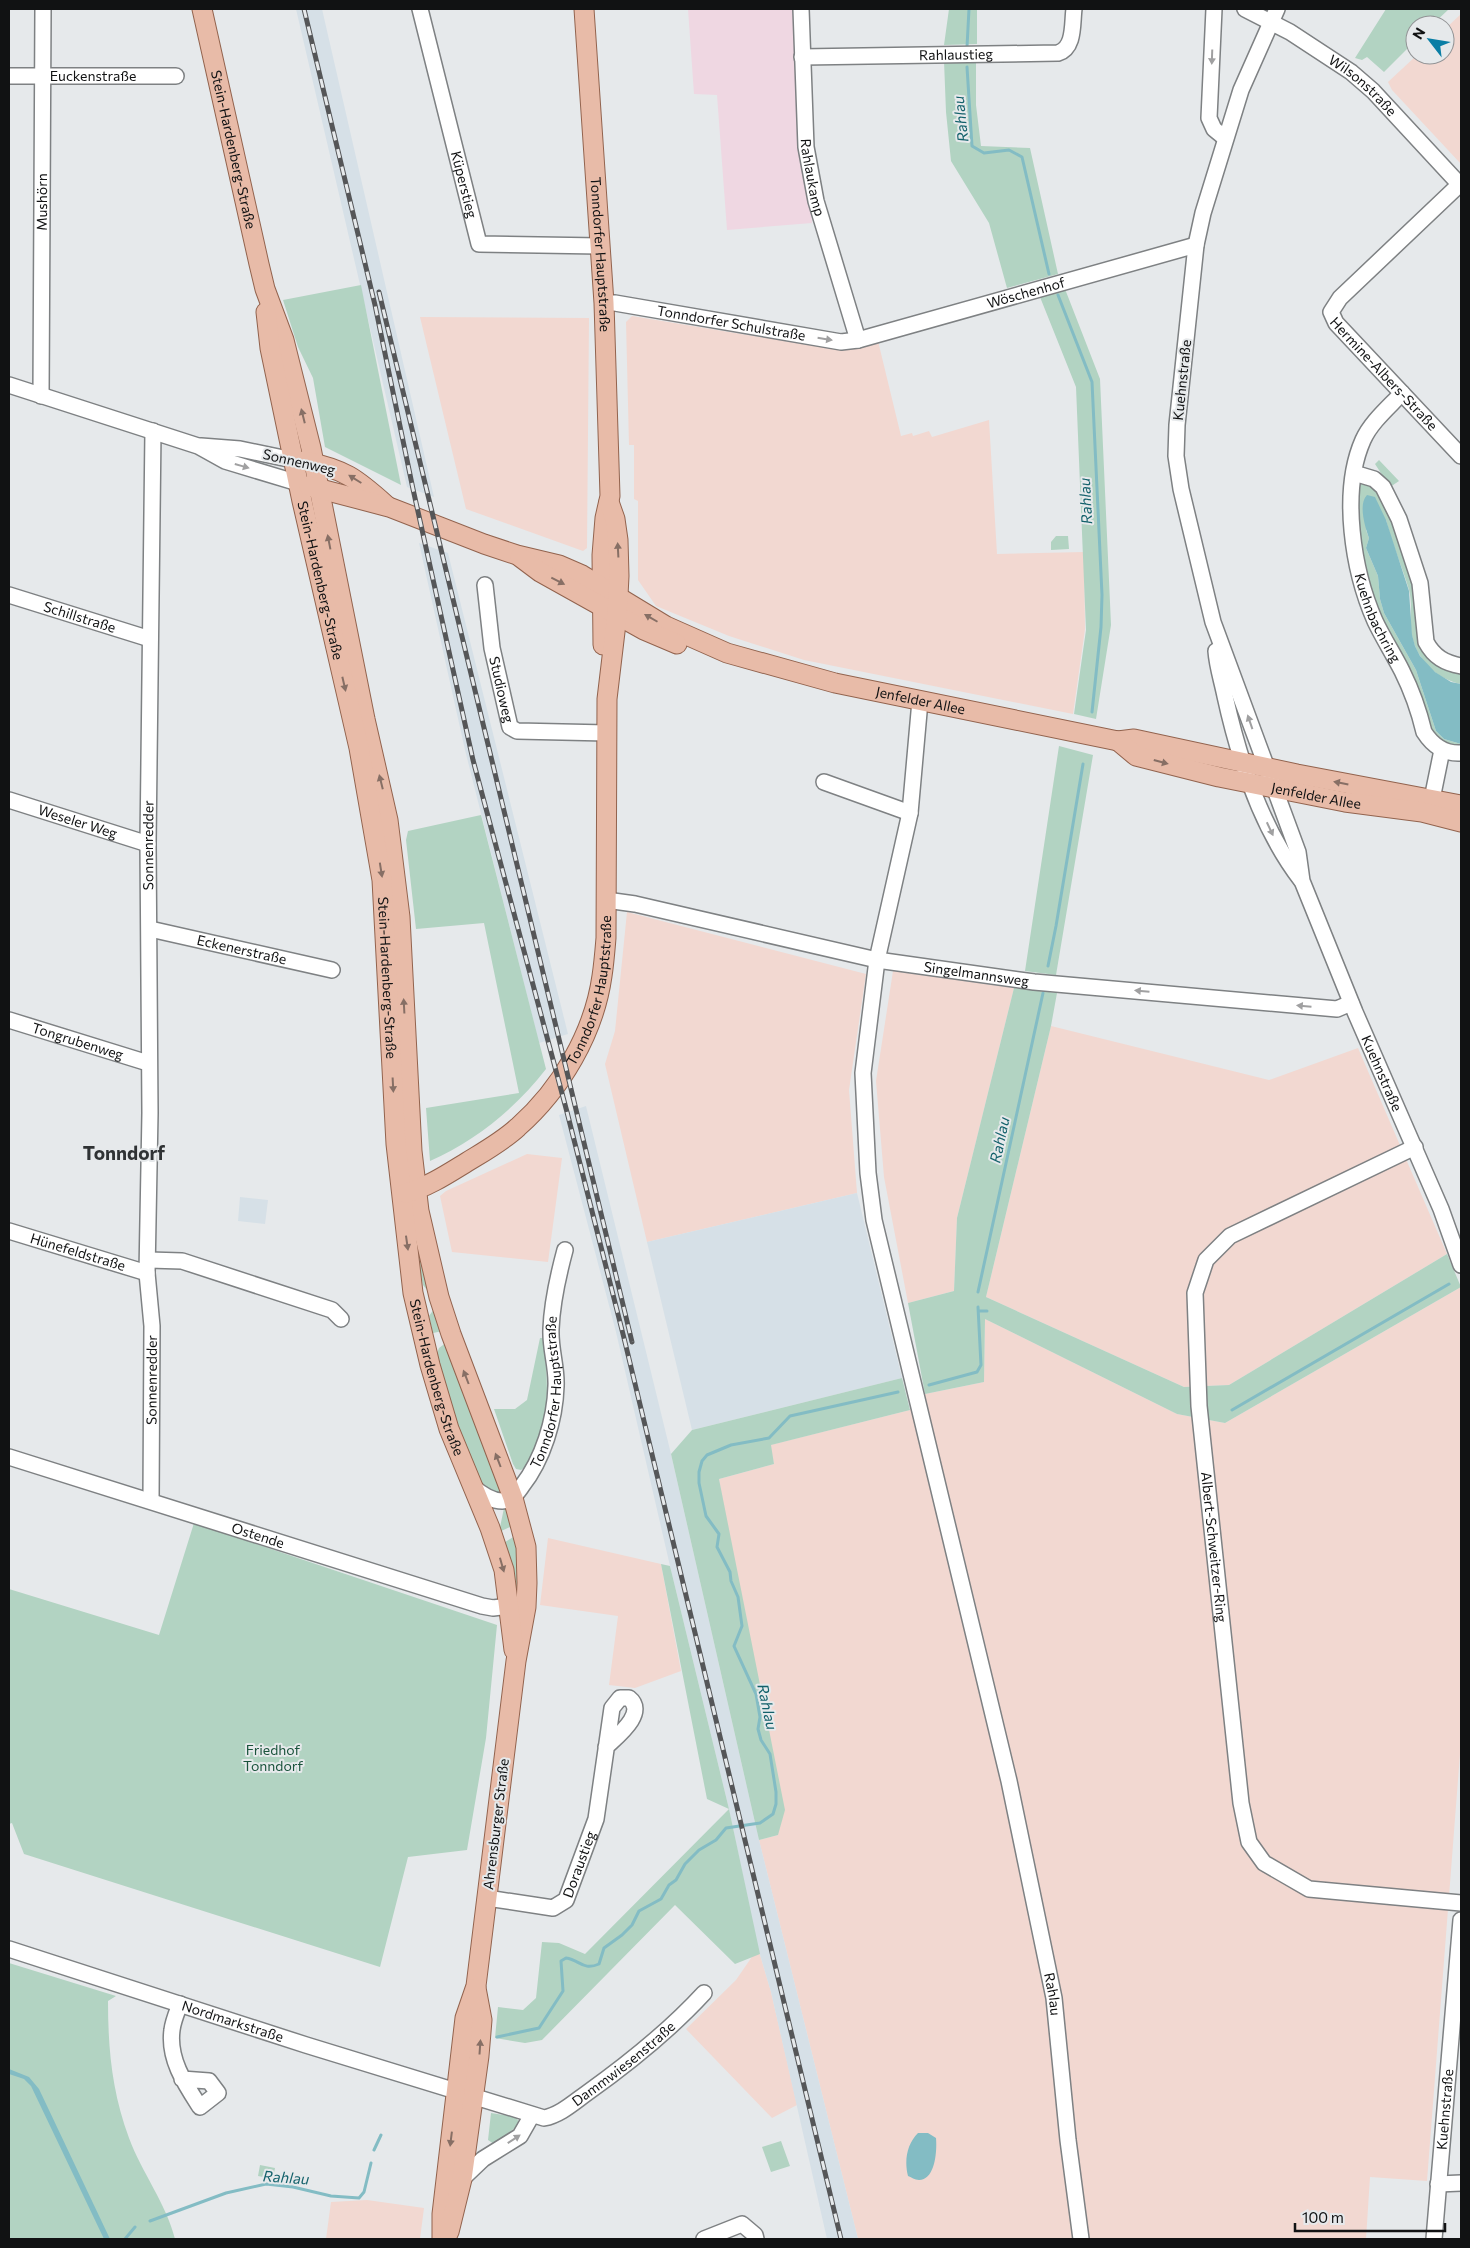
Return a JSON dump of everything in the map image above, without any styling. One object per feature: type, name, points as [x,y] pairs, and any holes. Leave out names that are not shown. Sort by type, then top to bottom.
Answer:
[{"type":"main road","name":"Stein-Hardenberg-Straße","points":[[202,9],[265,289],[284,340],[314,464],[390,829],[400,917],[412,1151],[408,1192],[413,1294],[420,1327],[449,1428],[490,1528],[504,1570],[509,1606],[510,1635],[516,1661]]},
{"type":"main road","name":"Tonndorfer Hauptstraße","points":[[408,1192],[456,1168],[505,1137],[536,1109],[565,1071],[585,1034],[598,997],[602,976],[606,938],[608,699],[603,666],[618,540],[615,519],[609,502],[604,303],[584,9]]},
{"type":"main road","name":"Stein-Hardenberg-Straße","points":[[265,289],[270,348],[293,460],[359,748],[382,880],[396,1144],[408,1192],[451,1334],[508,1499]]},
{"type":"main road","name":"Sonnenweg","points":[[293,460],[338,470],[357,480],[389,507]]},
{"type":"main road","name":"Sonnenweg","points":[[298,482],[389,507],[517,555],[540,572],[610,601]]},
{"type":"main road","name":"Jenfelder Allee","points":[[610,601],[652,634],[702,653],[727,653],[835,683],[920,701],[1118,741],[1134,739],[1266,767],[1427,806],[1461,822]]},
{"type":"main road","name":"Jenfelder Allee","points":[[1118,741],[1136,756],[1274,789],[1345,802],[1427,806],[1461,805]]},
{"type":"main road","points":[[508,1499],[523,1533],[527,1563],[526,1607],[516,1661]]},
{"type":"main road","name":"Ahrensburger Straße","points":[[446,2239],[462,2179],[466,2093],[466,2018],[476,1986],[516,1661]]},
{"type":"main road","name":"Ahrensburger Straße","points":[[442,2239],[442,2214],[466,2093]]},
{"type":"street","name":"Mushörn","points":[[41,396],[43,9]]},
{"type":"street","name":"Küperstieg","points":[[420,9],[479,244],[600,246]]},
{"type":"street","name":"Rahlaukamp","points":[[801,9],[806,146],[816,201],[858,340]]},
{"type":"street","name":"Rahlaustieg","points":[[802,56],[1058,54],[1067,48],[1070,42],[1074,9]]},
{"type":"street","points":[[1214,9],[1210,118],[1214,129],[1225,138]]},
{"type":"street","name":"Wilsonstraße","points":[[1245,9],[1274,15],[1361,80],[1460,185]]},
{"type":"street","name":"Kuehnstraße","points":[[1274,15],[1242,90],[1202,213],[1196,245],[1177,425],[1176,456],[1213,622],[1298,852],[1302,881],[1352,1003],[1441,1208],[1461,1265]]},
{"type":"street","name":"Euckenstraße","points":[[9,76],[176,76]]},
{"type":"street","name":"Hermine-Albers-Straße","points":[[1460,185],[1340,298],[1331,312],[1336,323],[1461,456]]},
{"type":"street","name":"Wöschenhof","points":[[858,340],[1196,245]]},
{"type":"street","name":"Tonndorfer Schulstraße","points":[[604,303],[615,303],[825,340],[841,342],[858,340]]},
{"type":"street","name":"Sonnenweg","points":[[9,385],[198,446],[224,461],[298,482]]},
{"type":"street","name":"Kuehnbachring","points":[[1402,394],[1363,438],[1354,473],[1351,504],[1352,527],[1357,564],[1364,593],[1375,621],[1410,689],[1424,732],[1429,740],[1442,750]]},
{"type":"street","name":"Sonnenredder","points":[[151,1500],[152,1326],[148,1267],[150,929],[148,844],[153,431]]},
{"type":"street","name":"Sonnenweg","points":[[198,446],[240,449],[293,460]]},
{"type":"street","points":[[1354,473],[1374,479],[1383,488],[1399,519],[1420,583],[1426,642],[1430,649],[1448,663],[1461,666]]},
{"type":"street","name":"Studioweg","points":[[485,585],[492,648],[510,727],[517,731],[607,733]]},
{"type":"street","name":"Schillstraße","points":[[9,596],[150,639]]},
{"type":"street","name":"Kuehnstraße","points":[[1213,622],[1216,655],[1232,728],[1251,784],[1284,857],[1302,881]]},
{"type":"street","name":"Rahlau","points":[[920,701],[910,813],[877,960],[863,1072],[868,1173],[874,1220],[1009,1781],[1051,1980],[1068,2140],[1081,2239]]},
{"type":"street","points":[[1427,806],[1442,750],[1461,753]]},
{"type":"street","points":[[824,782],[910,813]]},
{"type":"street","name":"Weseler Weg","points":[[9,800],[148,844]]},
{"type":"street","name":"Singelmannsweg","points":[[606,900],[635,904],[877,960],[1034,982],[1337,1009],[1352,1003]]},
{"type":"street","name":"Eckenerstraße","points":[[150,929],[332,970]]},
{"type":"street","name":"Tongrubenweg","points":[[9,1020],[148,1063]]},
{"type":"street","name":"Albert-Schweitzer-Ring","points":[[1415,1147],[1230,1236],[1206,1260],[1195,1293],[1199,1406],[1241,1804],[1249,1842],[1264,1863],[1309,1889],[1461,1903]]},
{"type":"street","name":"Hünefeldstraße","points":[[9,1231],[148,1267]]},
{"type":"street","name":"Tonndorfer Hauptstraße","points":[[490,1528],[508,1499],[533,1472],[541,1457],[555,1399],[556,1380],[551,1331],[555,1290],[565,1250]]},
{"type":"street","points":[[148,1267],[182,1261],[332,1310],[341,1319]]},
{"type":"street","name":"Ostende","points":[[9,1457],[151,1500],[482,1606],[493,1608],[509,1606]]},
{"type":"street","points":[[472,1486],[494,1500],[508,1499]]},
{"type":"street","name":"Doraustieg","points":[[487,1898],[553,1908],[566,1900],[596,1819],[606,1748]]},
{"type":"street","name":"Kuehnstraße","points":[[1434,2239],[1458,1985],[1461,1920]]},
{"type":"street","name":"Nordmarkstraße","points":[[9,1949],[466,2093]]},
{"type":"street","name":"Dammwiesenstraße","points":[[466,2093],[544,2118],[559,2113],[655,2042],[704,1993]]},
{"type":"street","points":[[180,2004],[172,2029],[172,2051],[182,2079]]},
{"type":"street","points":[[462,2179],[483,2159],[520,2136],[532,2115]]},
{"type":"street","points":[[1438,2184],[1461,2183]]},
{"type":"street","points":[[704,2239],[742,2224],[755,2235],[756,2239]]},
{"type":"shaded area","points":[[296,9],[322,9],[434,497],[407,487]]},
{"type":"shaded area","points":[[688,9],[796,9],[812,223],[727,230],[717,95],[694,94]]},
{"type":"shaded area","points":[[1461,14],[1461,164],[1392,90],[1388,82],[1406,65],[1455,65],[1455,20]]},
{"type":"shaded area","points":[[632,316],[839,350],[878,341],[901,436],[912,433],[913,436],[929,431],[932,437],[989,420],[997,554],[1084,552],[1085,629],[1073,714],[804,660],[729,636],[656,606],[638,580],[638,501],[634,499],[634,445],[629,445],[626,322]]},
{"type":"shaded area","points":[[420,317],[589,318],[587,548],[583,551],[466,509]]},
{"type":"shaded area","points":[[419,543],[448,553],[568,1034],[539,1043],[465,750]]},
{"type":"shaded area","points":[[627,912],[866,974],[849,1090],[857,1193],[647,1242],[605,1064],[615,1031]]},
{"type":"shaded area","points":[[893,971],[1014,988],[957,1218],[954,1291],[908,1303],[884,1177],[876,1081]]},
{"type":"shaded area","points":[[1051,1026],[1269,1080],[1358,1048],[1447,1254],[1229,1385],[1184,1387],[986,1297]]},
{"type":"shaded area","points":[[586,1106],[671,1454],[759,1840],[858,2239],[827,2239],[771,1992],[758,1948],[729,1809],[616,1332],[559,1115]]},
{"type":"shaded area","points":[[527,1154],[562,1158],[548,1262],[452,1252],[440,1196],[446,1191]]},
{"type":"shaded area","points":[[857,1193],[902,1378],[692,1430],[647,1242]]},
{"type":"shaded area","points":[[240,1197],[268,1200],[265,1224],[238,1221]]},
{"type":"shaded area","points":[[1461,1287],[1461,1741],[1427,2181],[1370,2177],[1366,2239],[858,2239],[759,1840],[778,1835],[719,1479],[774,1464],[770,1445],[910,1410],[925,1394],[984,1382],[985,1319],[1177,1414],[1225,1423]]},
{"type":"shaded area","points":[[548,1538],[661,1564],[681,1671],[635,1688],[609,1685],[618,1616],[540,1605]]},
{"type":"shaded area","points":[[758,1948],[771,1992],[797,2105],[772,2118],[686,2029],[736,1980]]},
{"type":"shaded area","points":[[367,2200],[424,2208],[420,2239],[326,2239],[331,2202]]},
{"type":"green space","points":[[949,9],[977,9],[977,44],[944,45]]},
{"type":"green space","points":[[1386,9],[1449,9],[1443,15],[1405,15],[1405,51],[1384,72],[1367,57],[1362,60],[1355,58]]},
{"type":"green space","points":[[944,61],[976,63],[976,105],[981,146],[1030,148],[1058,274],[1007,288],[989,223],[951,161],[946,112]]},
{"type":"green space","points":[[361,285],[401,485],[325,447],[313,378],[298,347],[283,300]]},
{"type":"green space","points":[[1065,289],[1100,379],[1111,625],[1096,719],[1074,714],[1086,630],[1076,387],[1040,297]]},
{"type":"green space","points":[[1379,460],[1399,481],[1390,487],[1375,464]]},
{"type":"green space","points":[[1367,481],[1382,499],[1402,543],[1413,582],[1418,632],[1461,672],[1461,684],[1436,673],[1418,653],[1411,630],[1409,590],[1386,520],[1366,530],[1369,538],[1366,548],[1378,576],[1380,599],[1384,613],[1416,670],[1436,731],[1444,739],[1461,744],[1461,749],[1435,741],[1385,631],[1361,561],[1357,491],[1361,483]]},
{"type":"green space","points":[[1056,536],[1068,536],[1069,549],[1051,550],[1051,542]]},
{"type":"green space","points":[[1059,746],[1093,755],[1056,975],[1025,971]]},
{"type":"green space","points":[[481,815],[546,1069],[522,1097],[494,1122],[463,1144],[430,1161],[426,1108],[519,1093],[484,923],[416,929],[406,840],[408,831]]},
{"type":"green space","points":[[1014,988],[1057,993],[1051,1026],[986,1297],[1184,1387],[1229,1385],[1447,1254],[1461,1287],[1225,1423],[1177,1414],[985,1319],[984,1382],[925,1394],[908,1303],[954,1291],[957,1218]]},
{"type":"green space","points":[[411,1205],[432,1291],[427,1290],[423,1285],[410,1227]]},
{"type":"green space","points":[[434,1309],[443,1331],[433,1333],[429,1316]]},
{"type":"green space","points":[[540,1338],[543,1338],[546,1368],[546,1409],[531,1460],[521,1470],[516,1469],[513,1464],[494,1409],[515,1409],[527,1400]]},
{"type":"green space","points":[[447,1342],[506,1490],[500,1495],[484,1490],[463,1443],[434,1361],[439,1348]]},
{"type":"green space","points":[[902,1378],[910,1410],[771,1445],[774,1464],[719,1479],[785,1810],[778,1835],[759,1840],[671,1454],[692,1430]]},
{"type":"green space","points":[[511,1507],[517,1524],[499,1532],[504,1508]]},
{"type":"green space","name":"Friedhof Tonndorf","points":[[194,1523],[497,1625],[486,1738],[467,1850],[408,1857],[380,1967],[24,1854],[12,1823],[9,1824],[9,1589],[159,1635]]},
{"type":"green space","points":[[518,1534],[519,1614],[502,1544]]},
{"type":"green space","points":[[661,1564],[670,1566],[729,1809],[707,1799]]},
{"type":"green space","points":[[729,1809],[760,1954],[735,1964],[675,1905],[542,2040],[525,2043],[495,2038],[498,2007],[523,2010],[536,1998],[542,1942],[559,1943],[585,1954]]},
{"type":"green space","points":[[9,1963],[116,1996],[108,2001],[108,2019],[112,2070],[123,2121],[134,2151],[166,2213],[175,2239],[9,2239]]},
{"type":"green space","points":[[491,2113],[516,2117],[520,2124],[494,2144],[488,2140]]},
{"type":"green space","points":[[781,2141],[790,2166],[771,2172],[762,2147]]},
{"type":"green space","points":[[260,2165],[275,2168],[273,2179],[258,2176]]},
{"type":"water","points":[[1367,495],[1375,497],[1386,520],[1409,591],[1412,635],[1415,646],[1420,656],[1435,672],[1451,682],[1461,684],[1461,744],[1444,739],[1436,731],[1416,670],[1384,613],[1380,599],[1378,576],[1366,548],[1369,538],[1364,522],[1363,504]]},
{"type":"water","points":[[9,2069],[29,2077],[39,2089],[110,2239],[104,2239],[31,2086],[24,2079],[9,2074]]},
{"type":"water","points":[[918,2133],[928,2133],[936,2138],[936,2156],[932,2170],[925,2179],[919,2180],[908,2176],[906,2164],[909,2147]]},
{"type":"waterway","name":"Rahlau","points":[[967,47],[969,9]]},
{"type":"waterway","name":"Rahlau","points":[[967,67],[972,146],[984,153],[1009,150],[1022,157],[1049,274]]},
{"type":"waterway","name":"Rahlau","points":[[1058,295],[1092,382],[1102,595],[1101,627],[1092,712]]},
{"type":"waterway","name":"Rahlau","points":[[1048,966],[1083,764]]},
{"type":"waterway","name":"Rahlau","points":[[978,1292],[1043,993]]},
{"type":"waterway","points":[[1232,1410],[1449,1284]]},
{"type":"waterway","name":"Rahlau","points":[[929,1385],[977,1372],[981,1365],[978,1307]]},
{"type":"waterway","points":[[979,1311],[987,1311]]},
{"type":"waterway","name":"Rahlau","points":[[497,2037],[539,2028],[563,1991],[561,1961],[566,1958],[585,1966],[599,1964],[604,1948],[632,1925],[639,1911],[661,1899],[669,1885],[676,1880],[685,1864],[699,1850],[716,1840],[726,1828],[760,1823],[773,1814],[776,1804],[776,1792],[770,1754],[761,1740],[758,1729],[760,1717],[756,1694],[734,1646],[742,1626],[738,1597],[731,1581],[730,1572],[717,1547],[719,1534],[706,1516],[699,1483],[702,1461],[707,1455],[731,1445],[769,1438],[790,1416],[898,1392]]},
{"type":"waterway","name":"Rahlau","points":[[374,2150],[381,2135]]},
{"type":"waterway","name":"Rahlau","points":[[150,2221],[226,2193],[266,2184],[293,2187],[331,2196],[359,2198],[364,2192],[371,2163]]},
{"type":"waterway","name":"Rahlau","points":[[125,2239],[135,2227]]},
{"type":"railway","points":[[304,9],[375,305],[413,489],[473,760],[567,1112],[624,1338],[841,2239]]},
{"type":"railway","points":[[379,292],[632,1342]]},
{"type":"district","name":"Tonndorf","points":[[124,1153]]}]
